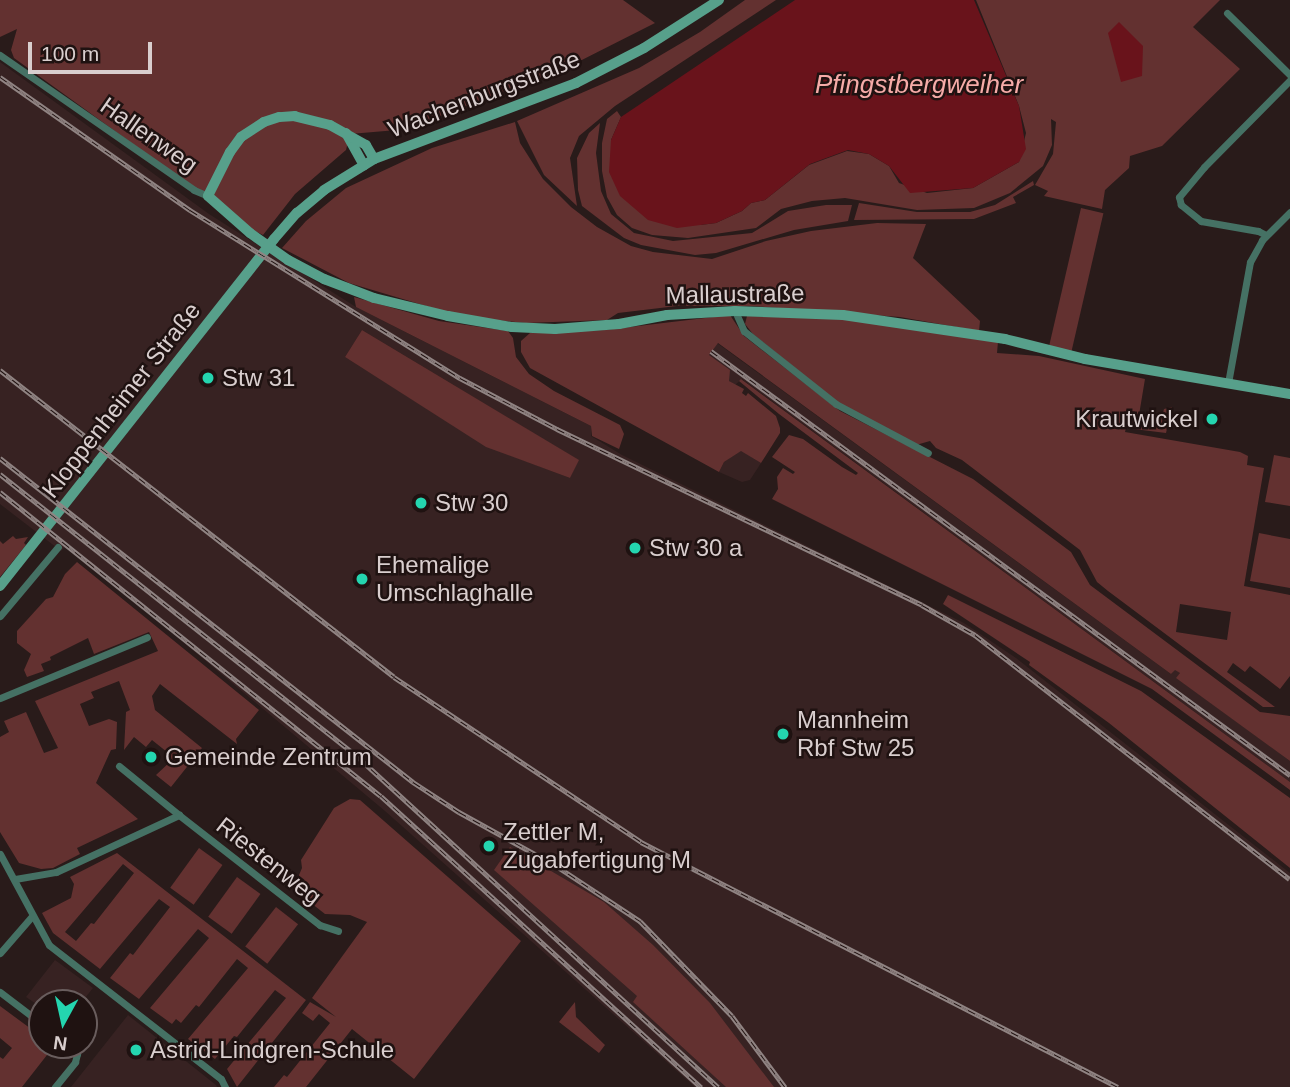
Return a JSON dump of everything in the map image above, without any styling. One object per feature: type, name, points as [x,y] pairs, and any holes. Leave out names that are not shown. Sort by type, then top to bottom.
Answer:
[{"type":"street","name":"Wachenburgstraße","points":[[274,239],[297,213],[324,190],[374,159],[576,83],[644,48],[709,3]]},
{"type":"street","points":[[1227,13],[1290,78],[1204,167],[1179,197],[1181,205],[1201,220],[1258,231],[1266,236]]},
{"type":"street","name":"Hallenweg","points":[[0,55],[194,190],[208,196]]},
{"type":"street","points":[[208,196],[230,152],[241,137],[264,122],[295,116],[313,119],[366,145],[374,159]]},
{"type":"street","points":[[346,133],[364,165]]},
{"type":"street","name":"Mallaustraße","points":[[208,196],[223,211],[288,260],[324,279],[374,298],[448,316],[512,327],[555,329],[619,324],[667,315],[736,311],[830,314],[903,322],[1005,340],[1085,359],[1290,394]]},
{"type":"street","points":[[1228,383],[1250,262],[1266,236],[1290,212]]},
{"type":"street","name":"Kloppenheimer Straße","points":[[0,586],[274,239]]},
{"type":"street","points":[[736,311],[744,331],[835,404],[928,453]]},
{"type":"street","points":[[0,617],[58,547]]},
{"type":"street","points":[[0,698],[147,637]]},
{"type":"street","name":"Riestenweg","points":[[119,766],[320,925],[338,932]]},
{"type":"street","points":[[15,879],[63,870],[179,815]]},
{"type":"street","points":[[0,854],[48,945],[213,1072],[225,1087]]},
{"type":"street","points":[[0,953],[32,916]]},
{"type":"street","points":[[0,992],[28,1013]]},
{"type":"street","points":[[55,1087],[76,1059]]},
{"type":"shaded area","points":[[0,0],[623,0],[655,23],[566,68],[422,123],[397,130],[350,134],[346,150],[295,194],[263,235],[249,228],[14,58],[11,50],[17,29],[0,37]]},
{"type":"shaded area","points":[[745,0],[776,0],[615,106],[579,136],[570,158],[577,206],[544,175],[517,121],[639,68],[700,32]]},
{"type":"shaded area","points":[[976,0],[1220,0],[1193,27],[1240,69],[1162,146],[1130,156],[1129,168],[1105,190],[1102,209],[1044,196],[1048,191],[1035,185],[1053,154],[1056,122],[1051,119],[1052,145],[1043,166],[1010,193],[974,208],[917,210],[845,198],[812,201],[781,209],[756,228],[688,238],[652,235],[632,228],[617,215],[607,197],[602,171],[602,143],[607,119],[617,111],[621,117],[611,140],[700,225],[716,223],[742,211],[751,203],[765,200],[809,165],[847,151],[869,154],[889,166],[899,183],[927,193],[973,188],[1019,162],[1026,133],[1019,106]]},
{"type":"shaded area","points":[[0,62],[209,214],[356,307],[591,426],[591,436],[622,455],[964,623],[1016,658],[1290,873],[1290,1087],[695,1087],[385,811],[127,595],[65,547],[61,551],[0,504]],"holes":[[[362,330],[578,460],[570,478],[486,446],[345,357]]]},
{"type":"shaded area","points":[[515,122],[520,143],[543,179],[571,207],[597,227],[631,246],[653,252],[712,259],[766,241],[811,231],[877,223],[926,224],[913,258],[980,321],[979,331],[900,317],[753,306],[677,306],[618,313],[607,320],[526,323],[496,320],[443,311],[349,283],[282,248],[306,221],[346,188],[432,148]]},
{"type":"shaded area","points":[[600,123],[596,153],[601,191],[611,214],[634,233],[673,241],[752,233],[788,211],[826,205],[852,205],[848,221],[794,230],[716,253],[695,255],[641,245],[624,238],[582,206],[578,190],[577,158],[589,133]]},
{"type":"shaded area","points":[[1033,181],[1034,185],[1013,197],[1016,203],[974,219],[854,220],[859,203],[917,212],[970,212],[995,205]]},
{"type":"shaded area","points":[[1081,208],[1103,213],[1071,352],[1049,346]]},
{"type":"shaded area","points":[[354,297],[439,321],[508,331],[513,338],[516,357],[529,374],[554,391],[620,425],[624,434],[619,449],[592,436],[591,426],[356,307]]},
{"type":"shaded area","points":[[730,315],[744,336],[840,411],[973,479],[1059,543],[1071,552],[1090,585],[1260,712],[1290,716],[1290,761],[1176,678],[1180,673],[1175,670],[1171,674],[718,343],[709,355],[730,370],[729,381],[744,389],[742,393],[746,396],[748,393],[776,416],[780,428],[780,433],[761,463],[741,451],[724,462],[719,472],[530,368],[521,352],[521,341],[530,333],[605,330]]},
{"type":"shaded area","points":[[747,316],[851,318],[998,342],[997,353],[1039,356],[1145,379],[1138,421],[1160,425],[1164,409],[1172,407],[1166,433],[1126,428],[1125,432],[1240,452],[1248,456],[1247,465],[1264,468],[1244,586],[1290,595],[1290,676],[1280,689],[1250,666],[1245,672],[1233,663],[1227,672],[1275,707],[1263,707],[1108,591],[1097,582],[1080,550],[962,460],[936,448],[930,441],[916,445],[837,402],[753,334],[745,324]],"holes":[[[1180,604],[1231,612],[1227,640],[1176,632]]]},
{"type":"shaded area","points":[[362,330],[579,460],[570,478],[486,447],[345,357]]},
{"type":"shaded area","points":[[717,343],[1171,674],[1175,669],[1180,673],[1177,678],[1290,761],[1290,782],[742,379],[735,385],[729,381],[729,370],[708,355]]},
{"type":"shaded area","points":[[741,379],[1290,782],[1290,790],[1152,689],[772,499],[778,489],[777,477],[783,468],[793,474],[795,472],[772,457],[789,435],[803,439],[842,467],[856,475],[858,473],[779,414],[739,381]]},
{"type":"shaded area","points":[[741,450],[761,463],[750,480],[742,482],[719,472],[724,462]]},
{"type":"shaded area","points":[[1274,455],[1290,458],[1290,506],[1265,502]]},
{"type":"shaded area","points":[[1259,533],[1290,539],[1290,588],[1250,581]]},
{"type":"shaded area","points":[[13,536],[16,539],[28,537],[24,543],[26,545],[0,577],[0,541],[3,544]]},
{"type":"shaded area","points":[[77,562],[259,710],[236,739],[237,744],[160,684],[152,696],[155,710],[202,748],[171,787],[156,775],[172,760],[167,752],[152,740],[146,747],[134,737],[124,750],[126,712],[130,710],[119,681],[91,692],[94,698],[80,704],[89,726],[109,719],[117,722],[116,749],[111,750],[96,783],[138,819],[77,848],[80,854],[53,868],[41,869],[19,863],[0,832],[0,737],[9,732],[4,721],[26,712],[44,753],[58,748],[35,701],[158,651],[149,632],[94,654],[88,638],[50,657],[51,660],[41,664],[44,671],[27,677],[24,670],[31,654],[17,643],[17,631],[46,599],[53,597],[65,574]]},
{"type":"shaded area","points":[[948,595],[1141,691],[1290,798],[1290,868],[1109,723],[1029,665],[1030,662],[943,604]]},
{"type":"shaded area","points":[[350,799],[360,800],[521,941],[414,1079],[352,1029],[306,1087],[274,1087],[284,1075],[287,1077],[330,1023],[319,1014],[313,1021],[302,1013],[310,1002],[336,1017],[312,998],[367,922],[350,915],[325,914],[293,889],[302,868],[301,860],[334,808]]},
{"type":"shaded area","points":[[510,847],[604,902],[653,945],[710,1003],[774,1087],[726,1087],[633,1002],[637,996],[494,870]]},
{"type":"shaded area","points":[[199,848],[222,865],[194,905],[170,888]]},
{"type":"shaded area","points":[[117,853],[306,1000],[237,1087],[227,1069],[286,998],[275,990],[237,1037],[234,1036],[215,1059],[188,1039],[248,968],[237,959],[199,1007],[196,1005],[181,1023],[176,1019],[172,1024],[150,1008],[209,938],[198,929],[139,999],[110,978],[130,953],[133,955],[170,907],[159,899],[100,969],[53,933],[42,913],[71,898],[74,884],[70,877]],"holes":[[[123,864],[134,873],[94,924],[91,923],[76,941],[65,932]]]},
{"type":"shaded area","points":[[237,877],[260,894],[232,934],[208,917]]},
{"type":"shaded area","points":[[276,907],[298,924],[267,964],[245,946]]},
{"type":"shaded area","points":[[55,960],[93,988],[92,989],[32,989]]},
{"type":"shaded area","points":[[575,1002],[576,1017],[605,1045],[599,1053],[559,1022]]},
{"type":"shaded area","points":[[0,1006],[28,1027],[28,1059],[44,1059],[22,1087],[0,1087],[0,1057],[3,1059],[12,1048],[0,1038]]},
{"type":"shaded area","name":"Astrid-Lindgren-Schule","points":[[128,1015],[217,1087],[71,1087],[93,1059],[98,1059],[98,1053]]},
{"type":"water","name":"Pfingstbergweiher","points":[[795,0],[974,0],[1019,106],[1026,149],[1019,162],[973,188],[910,193],[889,166],[869,154],[848,150],[810,164],[765,200],[751,203],[742,211],[716,223],[677,228],[648,220],[620,196],[609,172],[611,140],[621,117]]},
{"type":"water","points":[[1119,22],[1143,46],[1142,76],[1121,82],[1108,33]]},
{"type":"railway","points":[[0,77],[190,210],[460,378],[557,429],[922,605],[975,635],[1290,879]]},
{"type":"railway","points":[[711,351],[1290,775]]},
{"type":"railway","points":[[0,370],[394,677],[641,842],[1118,1087]]},
{"type":"railway","points":[[0,458],[413,782],[459,812],[555,865],[640,921],[732,1016],[785,1087]]},
{"type":"railway","points":[[0,474],[359,758],[718,1087]]},
{"type":"railway","points":[[0,492],[381,796],[701,1087]]},
{"type":"place","name":"Stw 31","points":[[208,378]]},
{"type":"place","name":"Krautwickel","points":[[1212,419]]},
{"type":"place","name":"Stw 30","points":[[421,503]]},
{"type":"place","name":"Stw 30 a","points":[[635,548]]},
{"type":"place","name":"Ehemalige Umschlaghalle","points":[[362,579]]},
{"type":"place","name":"Mannheim Rbf Stw 25","points":[[783,734]]},
{"type":"place","name":"Gemeinde Zentrum","points":[[151,757]]},
{"type":"place","name":"Zettler M, Zugabfertigung M","points":[[489,846]]},
{"type":"place","name":"Astrid-Lindgren-Schule","points":[[136,1050]]}]
